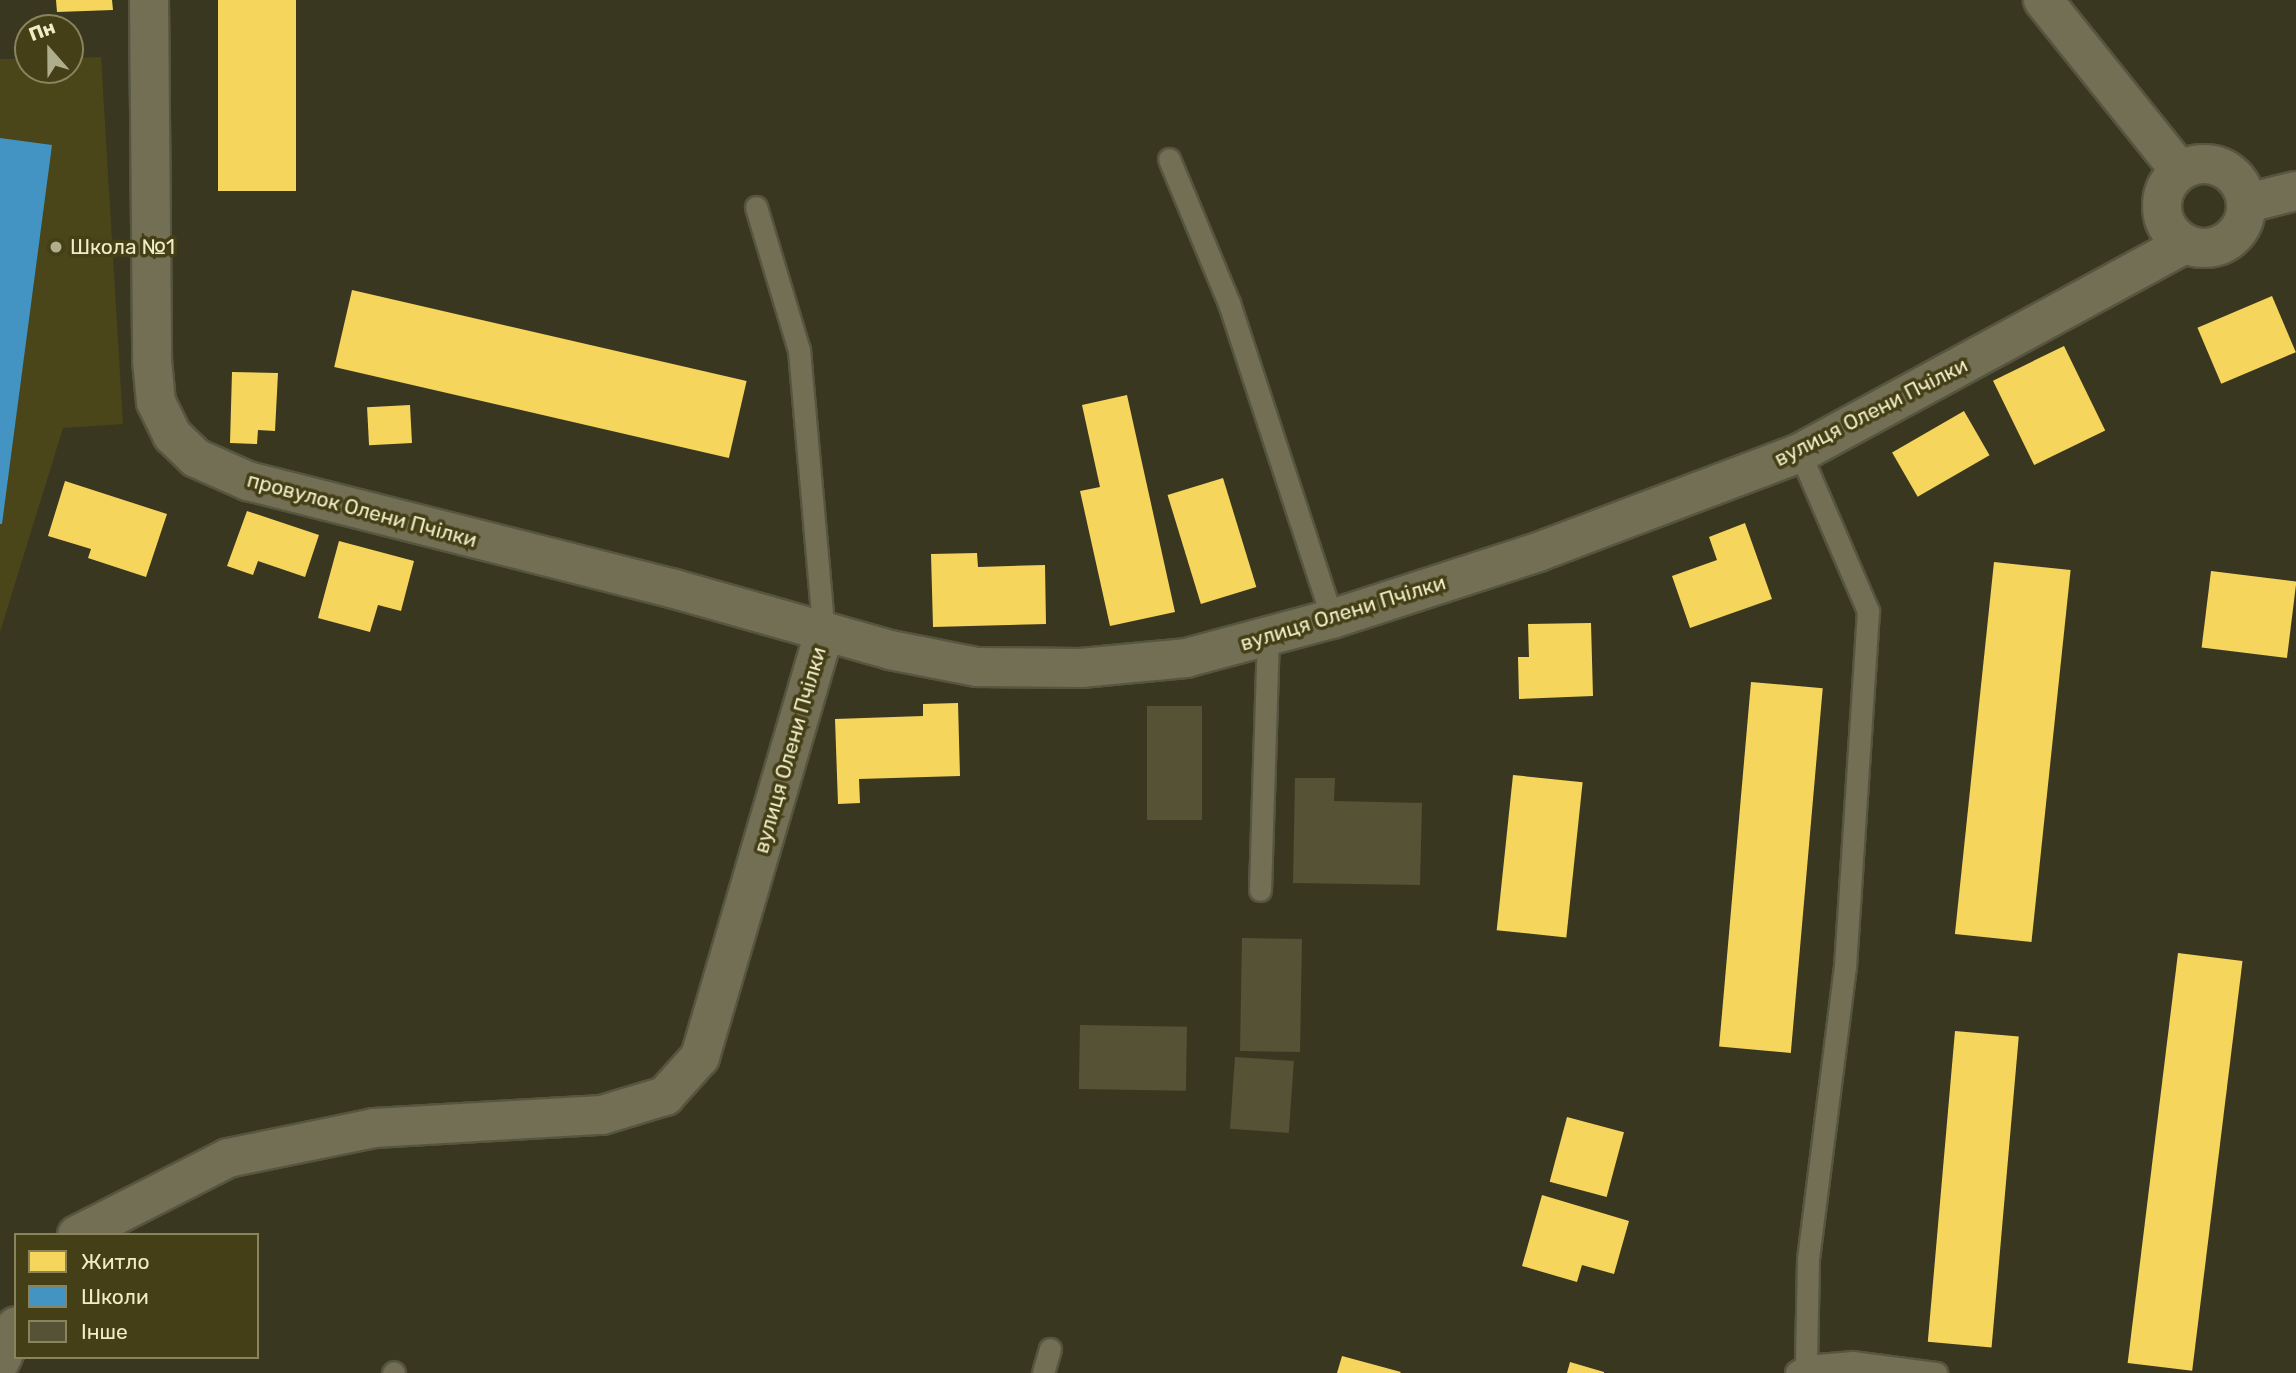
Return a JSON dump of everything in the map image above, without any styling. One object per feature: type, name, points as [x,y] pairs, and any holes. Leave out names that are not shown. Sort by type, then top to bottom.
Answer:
[{"type":"street","name":"провулок Олени Пчілки","points":[[149,0],[152,360],[156,402],[172,435],[197,458],[248,481],[671,588],[824,633]]},
{"type":"street","points":[[2043,0],[2180,171]]},
{"type":"street","points":[[2208,163],[2222,168],[2243,188],[2246,203],[2242,224],[2228,242],[2200,249],[2185,244],[2165,224],[2161,209],[2163,195],[2180,171],[2208,163]]},
{"type":"street","points":[[2246,203],[2296,191]]},
{"type":"street","name":"вулиця Олени Пчілки","points":[[81,1233],[229,1158],[374,1128],[602,1115],[665,1096],[699,1057],[824,633],[977,667],[1080,668],[1186,658],[1332,619],[1538,552],[1800,453],[2185,244]]},
{"type":"street","points":[[0,1362],[14,1330]]},
{"type":"lane","points":[[1169,159],[1228,303],[1332,619]]},
{"type":"lane","points":[[756,207],[799,351],[824,633]]},
{"type":"lane","points":[[1800,453],[1868,611],[1845,966],[1808,1259],[1800,1369],[1853,1363],[1936,1373]]},
{"type":"lane","points":[[1260,890],[1268,636]]},
{"type":"lane","points":[[1043,1373],[1050,1349]]},
{"type":"shaded area","name":"Школа №1","points":[[101,57],[123,424],[63,428],[0,632],[0,59],[14,59],[14,84],[84,84],[84,58]]},
{"type":"building: Житло","points":[[56,0],[112,0],[113,10],[57,12]]},
{"type":"building: Житло","points":[[218,0],[296,0],[296,191],[218,191]]},
{"type":"building: Житло","points":[[352,290],[747,381],[729,458],[334,367]]},
{"type":"building: Житло","points":[[2272,296],[2296,352],[2221,384],[2197,328]]},
{"type":"building: Житло","points":[[2064,346],[2105,430],[2034,465],[1993,381]]},
{"type":"building: Житло","points":[[232,372],[278,373],[275,431],[258,430],[257,444],[230,443]]},
{"type":"building: Житло","points":[[1127,395],[1175,612],[1110,626],[1080,491],[1100,487],[1082,405]]},
{"type":"building: Житло","points":[[410,405],[412,443],[369,445],[367,407]]},
{"type":"building: Житло","points":[[1964,411],[1990,455],[1918,497],[1892,452]]},
{"type":"building: Житло","points":[[1223,478],[1256,587],[1201,604],[1168,495]]},
{"type":"building: Житло","points":[[65,481],[167,514],[146,577],[88,558],[91,549],[48,536]]},
{"type":"building: Житло","points":[[247,511],[319,535],[305,577],[258,561],[253,575],[227,566]]},
{"type":"building: Житло","points":[[1745,523],[1772,599],[1690,628],[1672,576],[1717,560],[1709,537]]},
{"type":"building: Житло","points":[[339,541],[414,561],[401,611],[378,605],[370,632],[318,618]]},
{"type":"building: Житло","points":[[977,553],[978,567],[1045,565],[1046,624],[933,627],[931,554]]},
{"type":"building: Житло","points":[[1994,562],[2071,570],[2031,942],[1955,934]]},
{"type":"building: Житло","points":[[2211,571],[2296,581],[2287,658],[2202,647]]},
{"type":"building: Житло","points":[[1591,623],[1593,696],[1519,699],[1518,657],[1529,657],[1528,624]]},
{"type":"building: Житло","points":[[1751,682],[1823,688],[1791,1053],[1719,1047]]},
{"type":"building: Житло","points":[[958,703],[960,776],[859,779],[860,803],[838,804],[835,719],[923,716],[923,704]]},
{"type":"building: Житло","points":[[1513,775],[1583,782],[1566,937],[1497,930]]},
{"type":"building: Житло","points":[[2178,953],[2243,961],[2192,1371],[2128,1363]]},
{"type":"building: Житло","points":[[1955,1031],[2019,1037],[1992,1347],[1928,1342]]},
{"type":"building: Житло","points":[[1567,1117],[1624,1132],[1607,1197],[1550,1182]]},
{"type":"building: Житло","points":[[1542,1195],[1629,1221],[1614,1274],[1582,1265],[1577,1282],[1522,1266]]},
{"type":"building: Житло","points":[[1342,1356],[1401,1372],[1337,1373]]},
{"type":"building: Житло","points":[[1570,1362],[1604,1372],[1604,1373],[1567,1373]]},
{"type":"building: Школи","points":[[0,138],[52,145],[2,524],[0,524]]},
{"type":"building: Інше","points":[[1147,706],[1202,706],[1202,820],[1147,820]]},
{"type":"building: Інше","points":[[1295,778],[1335,778],[1334,801],[1422,803],[1420,885],[1293,883]]},
{"type":"building: Інше","points":[[1242,938],[1302,939],[1300,1052],[1240,1051]]},
{"type":"building: Інше","points":[[1080,1025],[1187,1027],[1186,1091],[1079,1089]]},
{"type":"building: Інше","points":[[1235,1057],[1294,1061],[1289,1133],[1230,1129]]},
{"type":"place","name":"Школа №1","points":[[56,247]]}]
